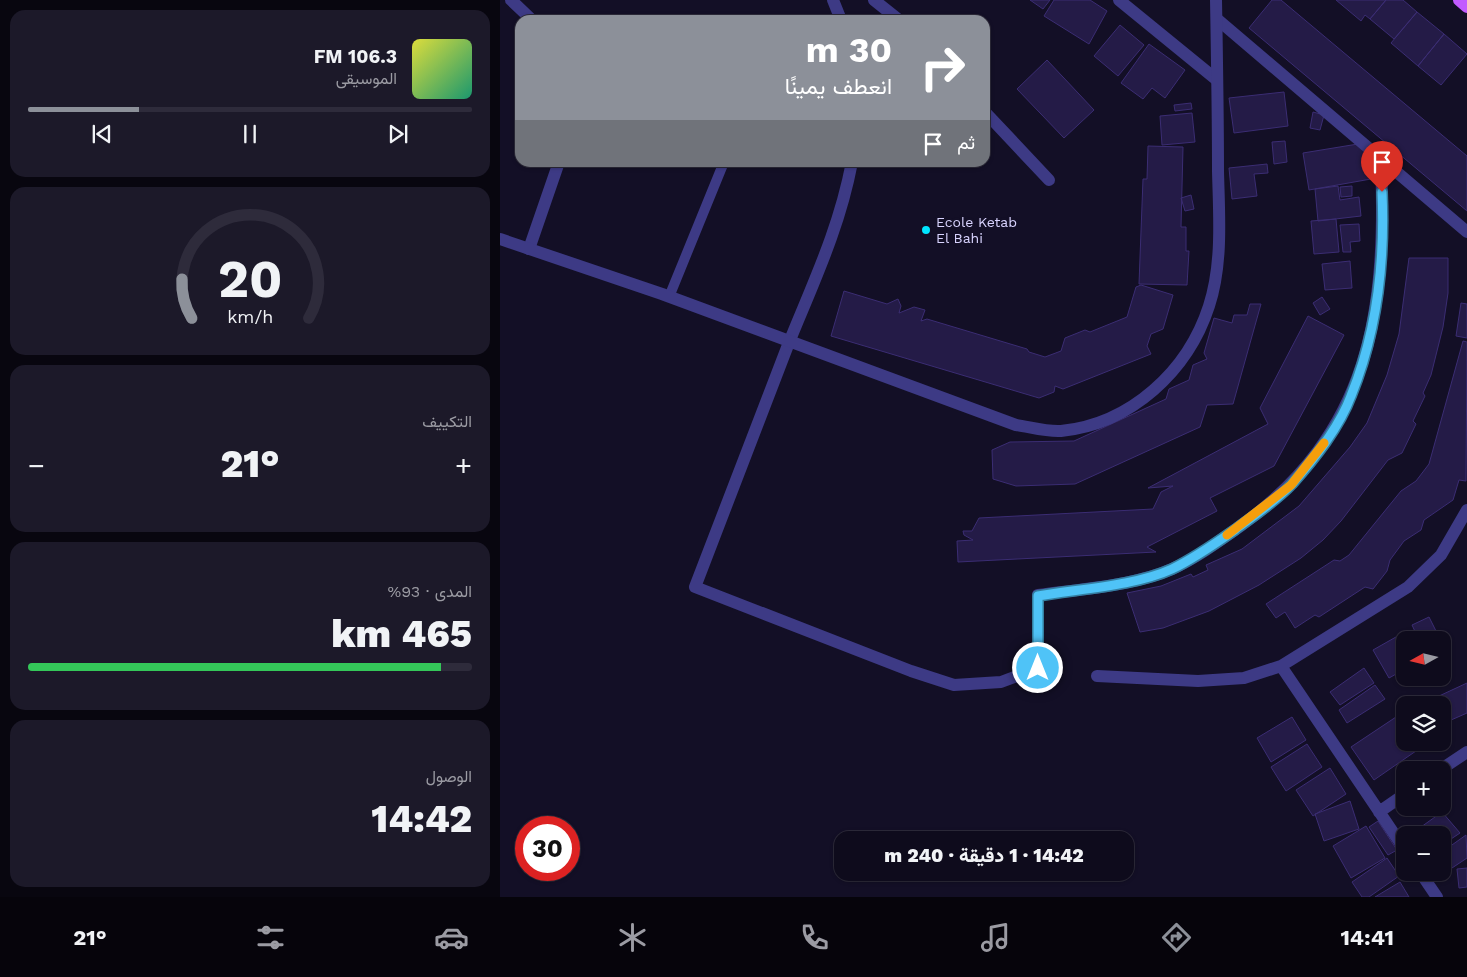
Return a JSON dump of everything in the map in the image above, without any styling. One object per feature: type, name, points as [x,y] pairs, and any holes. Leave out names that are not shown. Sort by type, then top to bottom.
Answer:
[{"type":"main road","points":[[1459,0],[1467,7]]},
{"type":"street","points":[[511,0],[527,15]]},
{"type":"street","points":[[833,0],[839,15]]},
{"type":"street","points":[[874,0],[892,15]]},
{"type":"street","points":[[1119,0],[1217,80]]},
{"type":"street","points":[[500,239],[669,297],[789,343],[1016,425],[1060,431],[1093,424],[1129,408],[1161,385],[1182,361],[1197,338],[1210,305],[1219,238],[1216,0]]},
{"type":"street","points":[[1216,19],[1467,232]]},
{"type":"street","points":[[990,117],[1049,180]]},
{"type":"street","points":[[851,167],[846,193],[828,252],[789,343],[696,587],[912,671],[954,685],[1001,682],[1038,668],[1038,596],[1127,582],[1171,570],[1211,547],[1254,516],[1291,485],[1327,440],[1351,397],[1366,353],[1376,305],[1384,224],[1380,158]]},
{"type":"street","points":[[529,249],[557,167]]},
{"type":"street","points":[[1096,676],[1198,681],[1244,678],[1281,666],[1408,587],[1441,555],[1467,510]]},
{"type":"street","points":[[1281,666],[1396,837]]},
{"type":"street","points":[[1451,763],[1467,752]]},
{"type":"street","points":[[1379,812],[1396,800]]},
{"type":"street","points":[[1426,881],[1437,897]]},
{"type":"lane","points":[[669,297],[722,167]]},
{"type":"building","points":[[1030,0],[1050,0],[1043,9]]},
{"type":"building","points":[[1054,0],[1090,0],[1107,11],[1089,44],[1044,16]]},
{"type":"building","points":[[1272,0],[1281,0],[1467,156],[1467,211],[1249,28]]},
{"type":"building","points":[[1336,0],[1386,0],[1370,19],[1365,15],[1361,21]]},
{"type":"building","points":[[1386,0],[1403,0],[1417,12],[1394,39],[1370,19]]},
{"type":"building","points":[[1417,12],[1444,34],[1418,66],[1391,43]]},
{"type":"building","points":[[1120,25],[1144,45],[1118,76],[1094,56]]},
{"type":"building","points":[[1444,34],[1467,54],[1441,85],[1418,66]]},
{"type":"building","points":[[1149,44],[1185,70],[1165,98],[1152,88],[1143,99],[1121,83]]},
{"type":"building","points":[[1047,60],[1094,110],[1064,138],[1017,89]]},
{"type":"building","points":[[1284,92],[1288,126],[1234,133],[1229,98]]},
{"type":"building","points":[[1191,103],[1192,109],[1175,111],[1174,105]]},
{"type":"building","points":[[1313,112],[1324,115],[1320,130],[1310,128]]},
{"type":"building","points":[[1192,113],[1195,142],[1162,145],[1160,116]]},
{"type":"building","points":[[1285,141],[1287,162],[1274,164],[1272,142]]},
{"type":"building","points":[[1364,143],[1371,179],[1309,190],[1303,153]]},
{"type":"building","points":[[1148,146],[1183,147],[1181,227],[1186,227],[1186,251],[1189,251],[1187,285],[1139,284],[1143,179],[1147,179]]},
{"type":"building","points":[[1267,164],[1268,173],[1254,174],[1257,196],[1232,199],[1229,168]]},
{"type":"building","points":[[1338,186],[1340,200],[1359,197],[1361,216],[1318,221],[1315,189]]},
{"type":"building","points":[[1352,186],[1352,196],[1341,197],[1340,187]]},
{"type":"building","points":[[1191,195],[1194,209],[1185,211],[1181,198]]},
{"type":"building","points":[[1336,219],[1339,252],[1314,254],[1311,221]]},
{"type":"building","points":[[1359,224],[1360,241],[1350,242],[1351,252],[1343,252],[1340,225]]},
{"type":"building","points":[[1409,258],[1448,258],[1448,293],[1443,327],[1431,375],[1423,393],[1425,396],[1413,421],[1416,424],[1402,453],[1388,460],[1341,521],[1323,540],[1301,558],[1259,585],[1209,611],[1163,628],[1140,632],[1127,593],[1161,586],[1191,574],[1193,577],[1208,570],[1206,565],[1242,549],[1299,506],[1350,447],[1367,423],[1387,375],[1399,334]]},
{"type":"building","points":[[1350,261],[1352,288],[1325,290],[1322,264]]},
{"type":"building","points":[[1141,285],[1173,295],[1163,329],[1151,334],[1147,346],[1151,354],[1063,389],[1055,386],[1054,392],[1039,398],[831,336],[844,291],[887,304],[898,299],[901,306],[899,313],[914,307],[925,310],[921,321],[927,319],[1027,349],[1029,352],[1045,357],[1061,351],[1065,338],[1085,330],[1090,332],[1127,317],[1136,287]]},
{"type":"building","points":[[1322,297],[1330,309],[1320,315],[1313,303]]},
{"type":"building","points":[[1461,303],[1467,304],[1467,338],[1456,336]]},
{"type":"building","points":[[1250,304],[1261,304],[1233,404],[1207,405],[1200,427],[1075,484],[1016,486],[993,479],[992,450],[1010,442],[1074,441],[1166,399],[1169,389],[1189,380],[1193,365],[1207,359],[1204,353],[1214,318],[1232,323],[1234,315],[1247,315]]},
{"type":"building","points":[[1308,316],[1344,335],[1274,466],[1210,498],[1217,511],[1147,547],[1156,552],[958,562],[957,541],[973,540],[964,535],[963,531],[972,531],[979,518],[1153,509],[1161,492],[1173,486],[1148,488],[1268,424],[1260,408]]},
{"type":"building","points":[[1463,341],[1467,342],[1466,481],[1459,480],[1453,500],[1424,520],[1421,530],[1404,541],[1390,560],[1387,571],[1373,589],[1365,587],[1319,617],[1315,615],[1295,628],[1285,612],[1276,618],[1266,604],[1334,560],[1340,561],[1349,555],[1401,491],[1416,481],[1429,464]]},
{"type":"building","points":[[1429,617],[1436,631],[1415,631],[1412,625]]},
{"type":"building","points":[[1396,637],[1396,674],[1389,678],[1373,650]]},
{"type":"building","points":[[1364,668],[1374,683],[1340,705],[1330,692]]},
{"type":"building","points":[[1467,683],[1467,713],[1451,720],[1451,696],[1439,696]]},
{"type":"building","points":[[1375,685],[1385,699],[1347,723],[1339,710]]},
{"type":"building","points":[[1292,717],[1306,740],[1271,762],[1257,738]]},
{"type":"building","points":[[1396,717],[1396,751],[1416,751],[1402,761],[1396,761],[1396,765],[1374,780],[1351,747]]},
{"type":"building","points":[[1307,744],[1322,767],[1286,791],[1271,767]]},
{"type":"building","points":[[1330,768],[1346,794],[1313,816],[1296,790]]},
{"type":"building","points":[[1350,801],[1359,829],[1324,841],[1315,814]]},
{"type":"building","points":[[1436,816],[1445,816],[1460,833],[1451,839],[1451,826],[1422,826]]},
{"type":"building","points":[[1378,821],[1396,851],[1388,855],[1369,827]]},
{"type":"building","points":[[1366,826],[1385,858],[1351,878],[1333,846]]},
{"type":"building","points":[[1466,835],[1467,858],[1451,869],[1451,846]]},
{"type":"building","points":[[1387,858],[1396,872],[1396,878],[1369,897],[1362,897],[1352,882]]},
{"type":"building","points":[[1467,868],[1467,887],[1459,888],[1457,869]]},
{"type":"building","points":[[1400,882],[1409,897],[1375,897]]},
{"type":"slow traffic","points":[[1227,535],[1254,516],[1291,485],[1324,443]]},
{"type":"place","name":"Ecole Ketab El Bahi","points":[[926,230]]},
{"type":"route","points":[[1038,668],[1038,596],[1127,582],[1171,570],[1211,547],[1254,516],[1291,485],[1327,440],[1351,397],[1366,353],[1376,305],[1380,271],[1384,224],[1382,192]]}]
